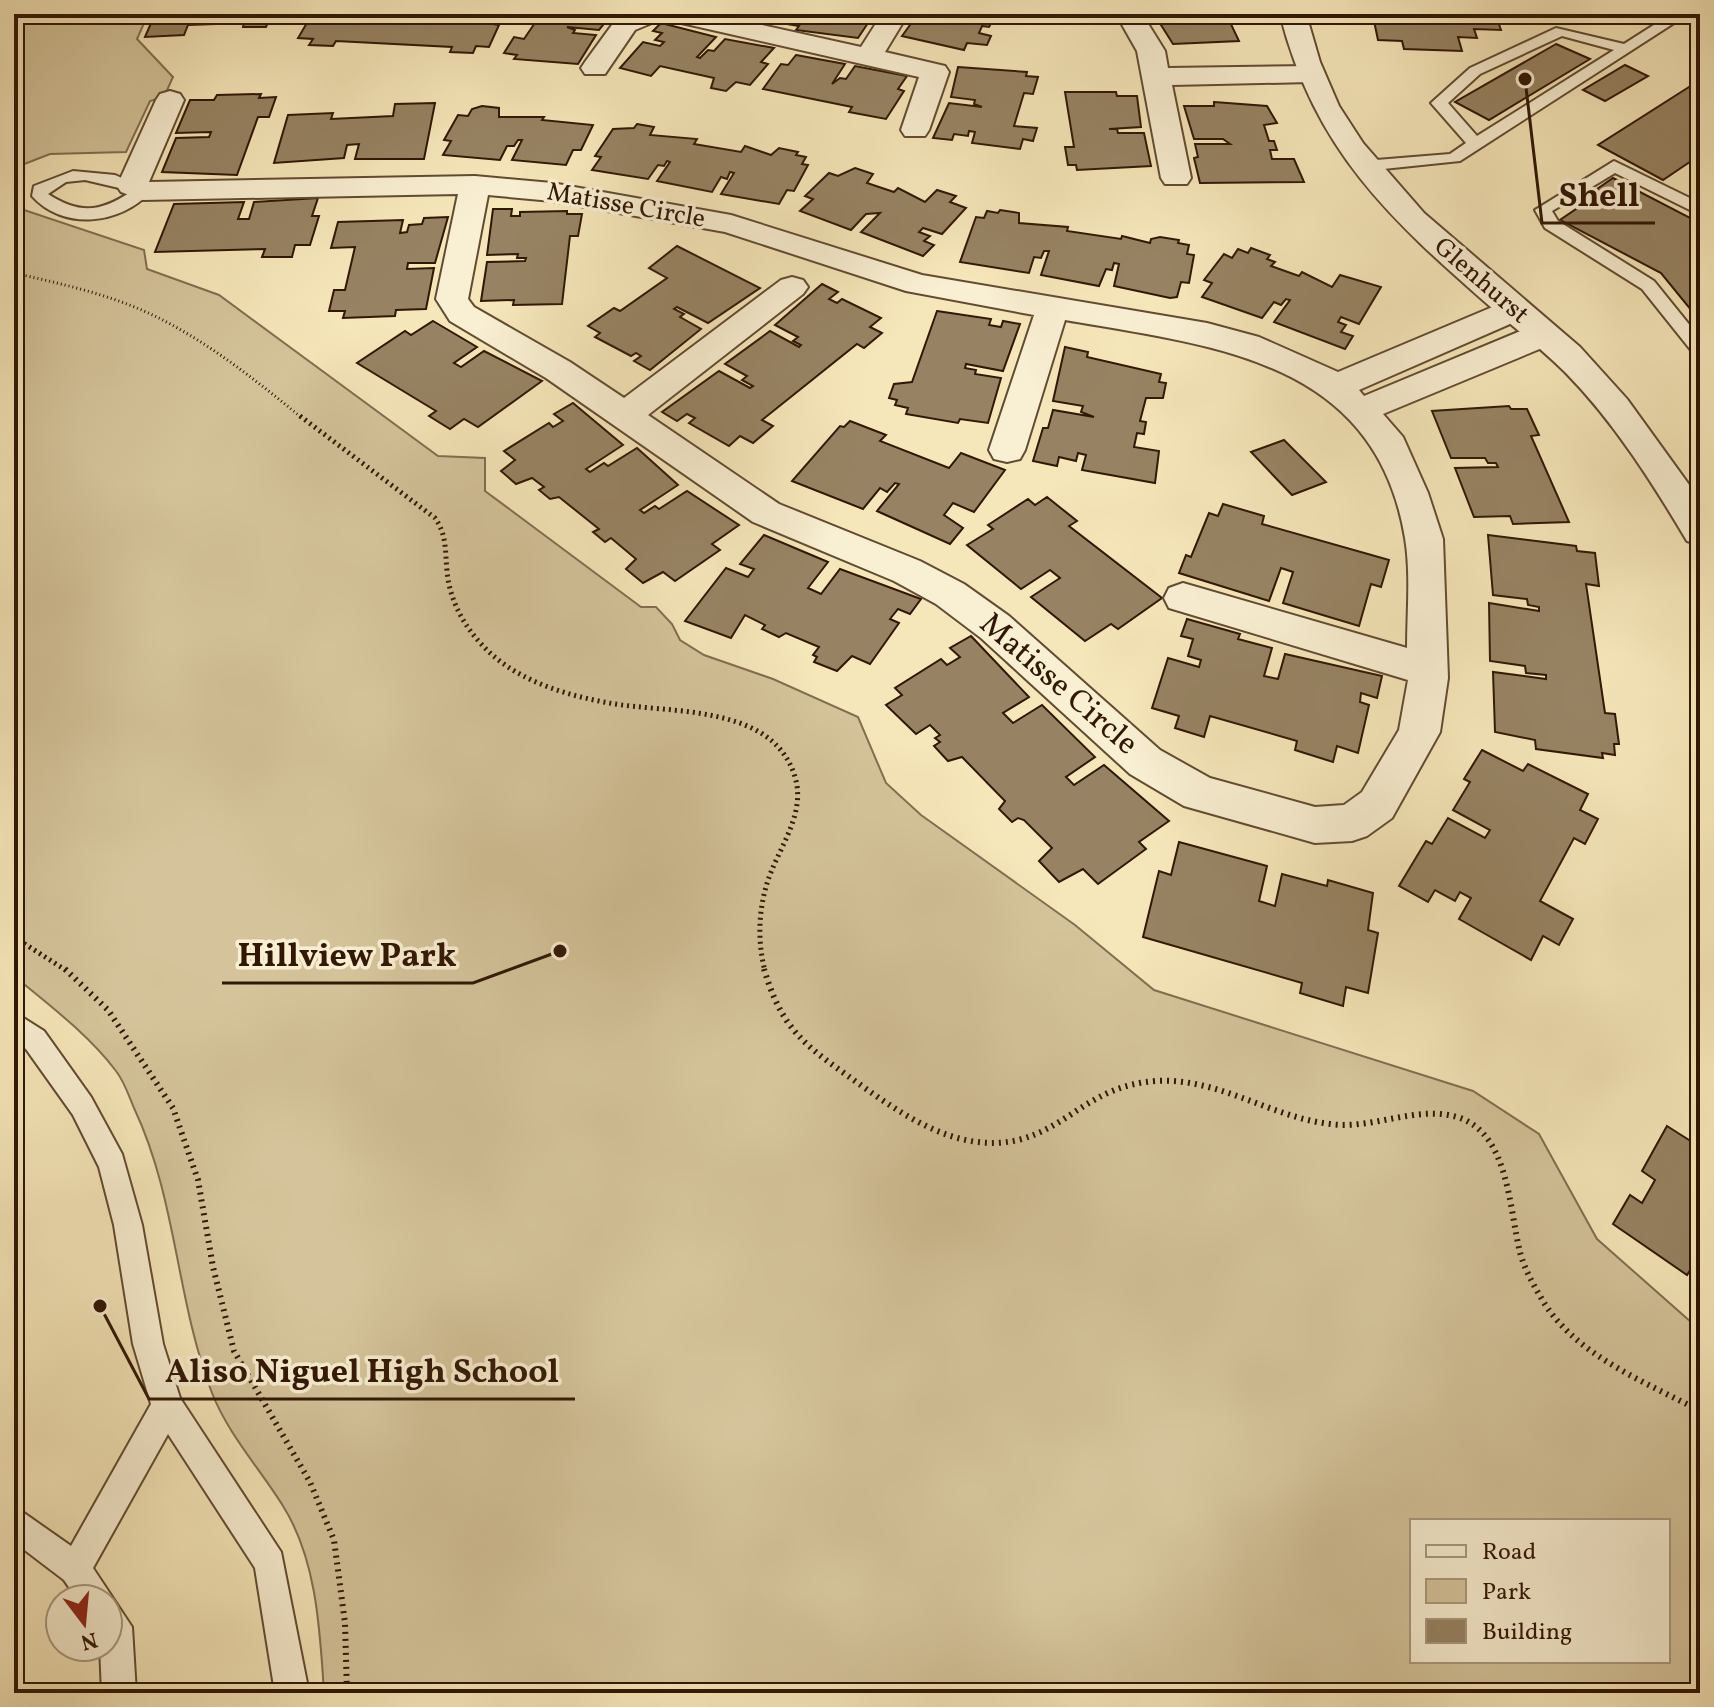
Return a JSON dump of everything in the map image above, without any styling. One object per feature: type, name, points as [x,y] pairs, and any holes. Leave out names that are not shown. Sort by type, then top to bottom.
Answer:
[{"type":"street","points":[[595,68],[626,24],[650,14]]},
{"type":"street","points":[[677,14],[935,72],[915,130]]},
{"type":"street","points":[[868,57],[895,14]]},
{"type":"street","points":[[1129,14],[1151,51],[1176,178]]},
{"type":"street","name":"Glenhurst","points":[[1293,14],[1298,44],[1311,74],[1337,128],[1364,166],[1406,213],[1580,367],[1661,467],[1700,531]]},
{"type":"street","points":[[1157,77],[1311,74]]},
{"type":"street","points":[[137,189],[170,100]]},
{"type":"street","name":"Matisse Circle","points":[[137,189],[475,185],[552,192],[731,224],[917,284],[1207,334],[1247,345],[1317,374],[1385,437],[1410,493],[1424,539],[1428,670],[1419,732],[1377,805],[1352,823],[1315,825],[1199,793],[1145,762],[995,627],[950,594],[907,571],[766,513],[558,370],[462,314],[452,299],[475,185]]},
{"type":"street","points":[[624,416],[792,287]]},
{"type":"street","points":[[1007,450],[1053,307]]},
{"type":"street","points":[[1347,399],[1514,310]]},
{"type":"street","points":[[1347,399],[1542,335]]},
{"type":"street","points":[[1183,598],[1428,670]]},
{"type":"lane","points":[[1364,166],[1454,158],[1681,14]]},
{"type":"lane","points":[[1476,145],[1439,103],[1475,71],[1561,31],[1626,49]]},
{"type":"lane","points":[[1700,210],[1614,166],[1543,210],[1551,224],[1648,285],[1700,350]]},
{"type":"lane","points":[[68,176],[111,177],[137,189],[103,217],[88,217],[40,196],[40,189],[52,180],[68,176]]},
{"type":"lane","points":[[14,1024],[35,1040],[82,1106],[112,1164],[128,1225],[148,1344],[167,1406],[270,1563],[292,1693]]},
{"type":"lane","points":[[75,1569],[167,1406]]},
{"type":"lane","points":[[14,1522],[75,1569],[85,1583]]},
{"type":"lane","points":[[118,1663],[119,1693]]},
{"type":"path","points":[[14,273],[74,287],[161,320],[268,390],[366,469],[426,510],[441,526],[447,581],[462,622],[509,668],[571,694],[727,719],[762,733],[783,754],[795,774],[799,802],[766,885],[760,918],[761,958],[771,996],[803,1041],[900,1112],[943,1134],[978,1143],[1024,1140],[1086,1101],[1128,1084],[1187,1081],[1242,1094],[1295,1116],[1331,1125],[1372,1126],[1447,1115],[1468,1119],[1480,1130],[1493,1150],[1510,1196],[1523,1266],[1544,1309],[1570,1338],[1700,1411]]},
{"type":"path","points":[[14,937],[63,968],[108,1010],[173,1108],[198,1180],[213,1267],[234,1351],[310,1482],[334,1540],[345,1623],[347,1693]]},
{"type":"green space","points":[[14,14],[148,14],[137,39],[173,77],[164,97],[150,101],[126,152],[50,154],[14,168]]},
{"type":"green space","points":[[14,203],[15,207],[144,250],[147,269],[219,295],[438,456],[485,458],[485,491],[641,607],[656,607],[672,624],[680,640],[704,655],[773,679],[858,717],[886,783],[921,815],[1075,925],[1154,990],[1473,1091],[1539,1134],[1597,1239],[1700,1330],[1700,1693],[324,1693],[315,1596],[303,1549],[283,1506],[235,1437],[212,1393],[191,1322],[159,1178],[126,1089],[116,1071],[68,1020],[14,976]]},
{"type":"building","points":[[155,14],[286,14],[284,20],[269,20],[266,27],[243,27],[244,23],[188,25],[184,35],[145,37]]},
{"type":"building","points":[[374,14],[372,18],[380,19],[383,14],[435,14],[431,23],[440,23],[444,14],[497,14],[492,24],[499,25],[489,47],[476,46],[473,53],[450,52],[452,47],[336,41],[333,46],[309,45],[313,39],[298,38],[311,16]]},
{"type":"building","points":[[541,14],[612,14],[599,30],[567,27],[575,30],[573,33],[596,35],[578,64],[514,59],[517,55],[504,53],[514,37],[524,39]]},
{"type":"building","points":[[794,14],[874,14],[858,38],[796,30],[799,26],[787,24]]},
{"type":"building","points":[[918,14],[986,14],[984,18],[993,20],[989,27],[982,26],[979,33],[991,36],[987,45],[967,43],[964,50],[902,36]]},
{"type":"building","points":[[1038,14],[1069,16],[1063,16],[1066,21],[1049,23]]},
{"type":"building","points":[[1227,14],[1222,15],[1230,22],[1239,41],[1173,44],[1156,17]]},
{"type":"building","points":[[1395,14],[1512,14],[1514,20],[1497,19],[1501,30],[1474,29],[1477,38],[1458,37],[1462,51],[1404,49],[1402,41],[1378,40],[1374,21],[1397,22]]},
{"type":"building","points":[[661,23],[716,37],[697,57],[700,58],[708,50],[714,51],[725,39],[774,48],[761,62],[768,64],[750,85],[736,82],[726,91],[711,88],[714,78],[660,66],[651,76],[620,68],[643,42],[660,46],[664,42],[655,40],[662,33],[653,31]]},
{"type":"building","points":[[1556,44],[1590,59],[1489,120],[1455,102]]},
{"type":"building","points":[[796,55],[845,64],[832,84],[840,78],[846,79],[855,66],[907,76],[898,89],[904,91],[886,119],[849,112],[852,107],[763,89],[781,64],[788,65]]},
{"type":"building","points":[[1625,65],[1648,76],[1605,101],[1583,90]]},
{"type":"building","points":[[958,67],[1027,72],[1026,76],[1038,77],[1033,94],[1024,93],[1014,126],[1037,128],[1033,141],[1023,139],[1020,149],[972,143],[975,132],[969,131],[968,136],[954,134],[952,140],[933,138],[949,103],[982,107],[974,104],[975,100],[951,97]]},
{"type":"building","points":[[1700,80],[1700,155],[1663,180],[1598,145]]},
{"type":"building","points":[[1065,92],[1116,92],[1117,96],[1137,96],[1141,127],[1109,129],[1117,129],[1118,133],[1144,133],[1151,166],[1077,170],[1076,165],[1068,165],[1065,147],[1074,147]]},
{"type":"building","points":[[261,94],[259,98],[276,97],[269,117],[258,117],[237,175],[162,172],[176,138],[209,137],[211,132],[176,133],[190,100],[214,100],[217,95]]},
{"type":"building","points":[[1214,102],[1267,106],[1277,123],[1264,125],[1269,141],[1274,141],[1277,150],[1270,150],[1272,159],[1294,159],[1304,182],[1200,183],[1194,158],[1198,157],[1195,144],[1230,144],[1223,139],[1194,139],[1184,106],[1214,106]]},
{"type":"building","points":[[435,103],[424,159],[355,159],[359,144],[347,145],[344,158],[274,163],[288,115],[333,113],[331,119],[393,116],[395,104]]},
{"type":"building","points":[[482,106],[499,108],[499,117],[544,117],[542,120],[593,125],[581,150],[573,150],[566,165],[512,160],[522,140],[514,146],[507,146],[500,160],[443,155],[451,141],[444,140],[458,115],[468,116],[472,109]]},
{"type":"building","points":[[637,124],[654,127],[650,135],[697,139],[694,144],[741,152],[745,146],[771,155],[779,148],[798,152],[796,155],[806,157],[802,164],[808,165],[794,191],[787,190],[779,204],[721,194],[734,173],[730,172],[727,179],[721,177],[712,192],[657,181],[670,162],[667,161],[664,166],[658,165],[648,179],[592,170],[601,157],[595,156],[613,129],[634,128]]},
{"type":"building","points":[[855,168],[873,174],[867,183],[894,192],[898,188],[925,202],[937,190],[956,196],[950,202],[966,208],[942,234],[923,228],[919,232],[930,236],[924,241],[934,245],[923,256],[861,232],[880,213],[866,214],[851,230],[800,211],[813,199],[805,196],[829,173],[838,176]]},
{"type":"building","points":[[1613,178],[1700,223],[1700,321],[1661,273],[1560,220],[1601,192],[1597,189]]},
{"type":"building","points":[[318,198],[312,216],[319,216],[310,245],[295,245],[292,257],[262,257],[265,249],[155,252],[174,204],[244,202],[238,219],[249,219],[254,202]]},
{"type":"building","points":[[493,209],[512,209],[511,216],[520,216],[520,212],[567,211],[567,214],[582,214],[578,236],[570,236],[562,304],[513,305],[514,300],[481,301],[487,262],[525,261],[526,258],[517,258],[518,254],[487,255]]},
{"type":"building","points":[[1000,210],[1019,213],[1019,223],[1068,227],[1067,231],[1121,239],[1122,236],[1150,243],[1151,239],[1160,237],[1179,240],[1178,243],[1189,245],[1187,254],[1194,255],[1189,283],[1181,282],[1177,297],[1170,298],[1114,286],[1119,264],[1114,263],[1112,270],[1106,269],[1099,286],[1041,275],[1049,251],[1044,251],[1041,258],[1034,257],[1029,273],[960,262],[976,217],[984,218],[987,211],[998,213]]},
{"type":"building","points":[[448,217],[435,263],[408,263],[407,269],[434,268],[426,309],[396,310],[395,316],[343,318],[345,311],[329,311],[334,290],[345,290],[355,247],[331,248],[338,222],[403,220],[400,233],[407,232],[409,225],[422,224],[424,218]]},
{"type":"building","points":[[677,246],[760,288],[708,323],[677,307],[674,309],[684,314],[680,317],[701,329],[650,370],[634,361],[641,356],[636,353],[631,356],[595,337],[600,333],[588,326],[614,308],[620,311],[667,278],[649,268]]},
{"type":"building","points":[[1251,248],[1270,255],[1267,259],[1275,262],[1271,266],[1299,276],[1302,272],[1332,287],[1340,275],[1381,287],[1359,324],[1341,317],[1338,322],[1346,325],[1341,332],[1353,336],[1345,349],[1274,322],[1290,300],[1286,299],[1281,305],[1274,302],[1262,318],[1202,297],[1212,283],[1204,280],[1224,254],[1232,258],[1238,249],[1248,253]]},
{"type":"building","points":[[822,284],[838,292],[829,299],[837,303],[842,299],[881,318],[870,327],[882,333],[864,348],[857,344],[762,420],[773,426],[753,443],[740,436],[729,446],[689,423],[695,418],[687,414],[677,421],[662,412],[719,371],[750,388],[753,386],[742,380],[747,376],[725,364],[770,331],[799,347],[801,345],[793,341],[798,337],[775,325]]},
{"type":"building","points":[[937,311],[991,319],[989,325],[1001,327],[1003,321],[1020,324],[1003,371],[966,364],[965,368],[976,370],[975,374],[1001,378],[988,423],[960,419],[958,423],[906,414],[908,408],[895,405],[897,400],[889,398],[894,384],[912,382]]},
{"type":"building","points":[[433,321],[477,347],[454,363],[461,367],[484,351],[542,381],[478,427],[464,419],[450,429],[429,416],[436,411],[357,363],[405,331],[411,335]]},
{"type":"building","points":[[1065,347],[1088,352],[1087,357],[1161,374],[1159,382],[1166,383],[1163,398],[1146,398],[1140,421],[1146,422],[1144,434],[1137,433],[1134,447],[1159,451],[1155,483],[1082,470],[1086,455],[1078,453],[1076,461],[1059,457],[1057,466],[1033,461],[1043,428],[1048,428],[1053,410],[1094,417],[1081,412],[1083,406],[1053,401]]},
{"type":"building","points":[[573,403],[623,445],[586,469],[590,472],[604,463],[608,466],[637,448],[678,485],[640,510],[644,513],[655,506],[659,509],[687,491],[739,525],[712,544],[720,550],[675,581],[663,572],[643,583],[626,569],[636,559],[611,538],[605,542],[593,532],[599,529],[559,497],[550,499],[539,490],[544,487],[532,478],[516,484],[501,471],[515,460],[504,451],[549,423],[553,427],[563,421],[554,414]]},
{"type":"building","points":[[1509,406],[1511,409],[1527,409],[1539,435],[1531,436],[1569,522],[1513,524],[1510,516],[1474,517],[1455,468],[1498,467],[1496,463],[1488,463],[1485,458],[1451,458],[1432,411]]},
{"type":"building","points":[[850,421],[886,435],[880,441],[949,468],[961,453],[1005,470],[974,512],[953,503],[944,515],[963,528],[950,544],[877,511],[899,484],[895,483],[887,492],[880,488],[863,509],[792,481],[840,426],[844,427]]},
{"type":"building","points":[[1284,440],[1326,482],[1292,495],[1251,452]]},
{"type":"building","points":[[1047,497],[1077,521],[1069,526],[1162,598],[1118,629],[1111,624],[1085,641],[1031,597],[1060,578],[1050,570],[1021,589],[967,545],[993,529],[988,525],[1028,499],[1035,505]]},
{"type":"building","points":[[1223,504],[1264,516],[1262,524],[1389,560],[1381,587],[1371,584],[1359,626],[1283,603],[1293,572],[1281,568],[1269,601],[1179,573],[1186,555],[1191,557],[1209,513],[1218,516]]},
{"type":"building","points":[[764,535],[828,562],[808,588],[821,594],[840,569],[921,599],[910,614],[898,609],[890,619],[899,623],[870,664],[852,656],[837,671],[814,662],[817,657],[813,655],[819,647],[786,633],[779,637],[762,629],[765,625],[745,615],[731,638],[685,621],[726,568],[748,577],[754,569],[740,564]]},
{"type":"building","points":[[1488,535],[1576,546],[1577,551],[1595,553],[1599,586],[1586,584],[1605,713],[1615,714],[1619,744],[1614,744],[1615,755],[1602,753],[1603,758],[1536,749],[1535,740],[1495,732],[1493,672],[1546,679],[1546,675],[1526,673],[1525,666],[1490,661],[1489,603],[1539,611],[1539,607],[1528,605],[1527,599],[1493,595]]},
{"type":"building","points":[[1187,619],[1240,634],[1238,639],[1272,648],[1264,676],[1278,679],[1285,654],[1382,676],[1377,698],[1361,693],[1360,702],[1369,705],[1358,753],[1337,746],[1333,762],[1295,750],[1297,741],[1210,716],[1204,737],[1175,728],[1179,716],[1152,708],[1168,658],[1199,667],[1201,660],[1188,656],[1193,639],[1181,636]]},
{"type":"building","points":[[971,636],[1029,697],[1003,713],[1013,723],[1042,705],[1095,757],[1066,777],[1074,785],[1104,765],[1169,821],[1139,842],[1146,849],[1098,884],[1083,869],[1059,882],[1039,861],[1052,848],[1024,820],[1018,818],[1012,822],[999,809],[1005,801],[962,757],[948,761],[934,746],[940,742],[935,738],[940,735],[930,725],[916,734],[886,705],[902,695],[895,688],[941,659],[947,665],[960,657],[950,648]]},
{"type":"building","points":[[1482,750],[1523,771],[1528,764],[1588,794],[1580,810],[1598,819],[1585,844],[1574,838],[1540,901],[1573,919],[1559,945],[1543,936],[1531,960],[1459,919],[1471,898],[1460,892],[1455,901],[1435,890],[1428,902],[1399,886],[1426,841],[1432,844],[1448,818],[1485,838],[1490,830],[1453,810],[1470,782],[1464,779]]},
{"type":"building","points":[[1179,842],[1267,866],[1259,901],[1275,906],[1282,874],[1327,886],[1328,880],[1373,893],[1368,930],[1378,933],[1368,993],[1346,987],[1343,1006],[1300,993],[1302,983],[1143,937],[1159,871],[1171,875]]},
{"type":"building","points":[[1667,1126],[1700,1147],[1700,1255],[1687,1275],[1613,1224],[1630,1195],[1642,1203],[1655,1180],[1642,1171]]},
{"type":"place","name":"Shell","points":[[1525,79]]},
{"type":"place","name":"Hillview Park","points":[[560,951]]},
{"type":"place","name":"Aliso Niguel High School","points":[[100,1306]]}]
